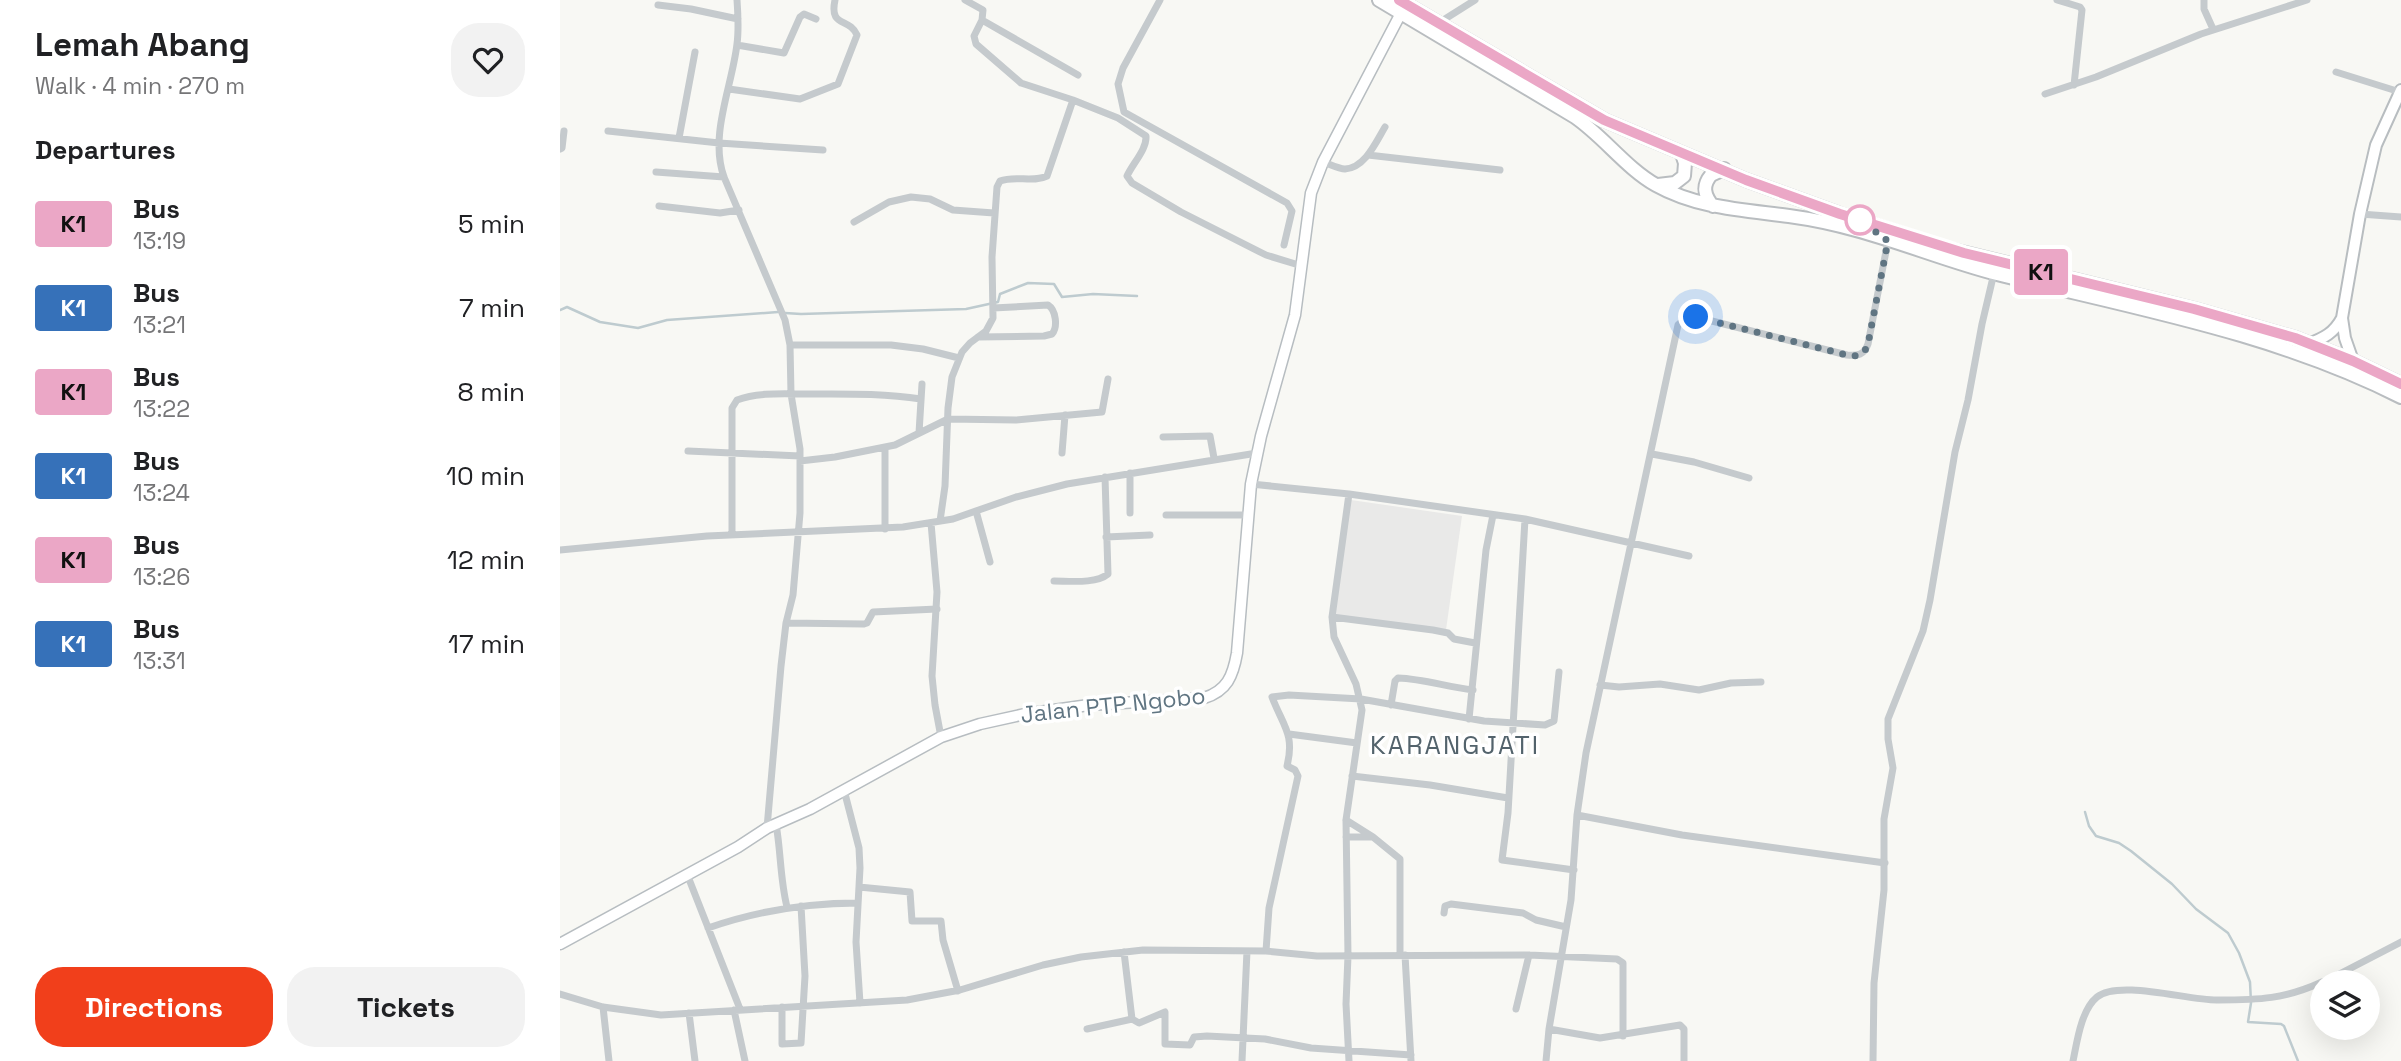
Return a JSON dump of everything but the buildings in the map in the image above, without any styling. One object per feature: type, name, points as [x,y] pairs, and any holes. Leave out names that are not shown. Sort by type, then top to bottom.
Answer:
[{"type":"highway","points":[[1379,0],[1437,24],[1595,115],[1746,180],[1840,214],[1949,248],[2194,309],[2308,344],[2353,361],[2401,384]]},
{"type":"highway","points":[[1400,7],[1576,117],[1633,168],[1656,185],[1685,199],[1713,206],[1791,216],[1856,230],[1994,273],[2273,344],[2401,397]]},
{"type":"highway","points":[[1656,185],[1675,183],[1684,176],[1685,163],[1682,154]]},
{"type":"highway","points":[[1713,206],[1705,195],[1705,187],[1711,174],[1724,169]]},
{"type":"main road","name":"Jalan PTP Ngobo","points":[[560,944],[772,826],[810,809],[941,737],[980,724],[1025,714],[1089,705],[1189,699],[1210,696],[1222,690],[1232,676],[1237,653],[1251,484],[1292,327],[1311,193],[1323,162],[1400,7]]},
{"type":"main road","points":[[2353,361],[2342,318],[2360,214],[2376,145],[2401,91]]},
{"type":"main road","points":[[2308,344],[2333,332],[2342,318]]},
{"type":"street","points":[[737,0],[737,45],[719,143],[720,166],[785,320],[790,345],[792,394],[800,458],[798,531],[793,595],[786,623],[772,826],[782,859],[780,877],[787,907]]},
{"type":"street","points":[[729,89],[800,99],[838,84],[857,35],[853,27],[837,20],[834,15],[835,0]]},
{"type":"street","points":[[965,0],[981,8],[982,20],[974,40],[1012,77],[1028,87],[1073,100],[1118,118],[1146,136],[1144,148],[1127,176],[1132,183],[1266,256],[1302,266]]},
{"type":"street","points":[[1160,0],[1123,68],[1118,85],[1124,112],[1287,203],[1292,211],[1284,244]]},
{"type":"street","points":[[1437,24],[1475,0]]},
{"type":"street","points":[[2057,0],[2082,10],[2074,85]]},
{"type":"street","points":[[2204,0],[2204,9],[2213,29]]},
{"type":"street","points":[[2045,94],[2213,29],[2307,0]]},
{"type":"street","points":[[658,5],[738,19]]},
{"type":"street","points":[[737,45],[785,53],[800,17],[804,14],[816,19]]},
{"type":"street","points":[[982,20],[1078,75]]},
{"type":"street","points":[[679,138],[695,52]]},
{"type":"street","points":[[2336,72],[2401,91]]},
{"type":"street","points":[[940,522],[945,486],[950,386],[958,358],[991,324],[997,187],[1000,181],[1007,178],[1047,176],[1073,100]]},
{"type":"street","points":[[1323,162],[1344,169],[1357,164],[1368,155],[1385,127]]},
{"type":"street","points":[[560,149],[564,131]]},
{"type":"street","points":[[608,131],[719,143],[823,150]]},
{"type":"street","points":[[1368,155],[1500,170]]},
{"type":"street","points":[[656,172],[724,177]]},
{"type":"street","points":[[854,222],[890,202],[911,197],[930,199],[953,210],[994,213]]},
{"type":"street","points":[[659,206],[720,213],[739,210]]},
{"type":"street","points":[[2360,214],[2401,217]]},
{"type":"street","points":[[1546,1061],[1574,870],[1577,815],[1586,753],[1630,542],[1681,320],[1696,317],[1847,355],[1859,355],[1868,344],[1888,241]]},
{"type":"street","points":[[1873,1061],[1874,983],[1885,863],[1885,807],[1893,768],[1888,719],[1923,631],[1955,452],[1994,273]]},
{"type":"street","points":[[978,337],[1044,336],[1055,330],[1053,310],[1048,305],[993,307]]},
{"type":"street","points":[[790,345],[891,345],[923,349],[958,358]]},
{"type":"street","points":[[688,451],[800,458],[885,448],[948,419],[1016,420],[1102,412],[1108,379]]},
{"type":"street","points":[[919,433],[922,384]]},
{"type":"street","points":[[732,534],[734,401],[757,395],[792,394],[897,395],[921,399]]},
{"type":"street","points":[[1062,453],[1065,415]]},
{"type":"street","points":[[1163,437],[1210,436],[1214,458]]},
{"type":"street","points":[[884,529],[885,448]]},
{"type":"street","points":[[560,551],[732,534],[884,529],[940,522],[1039,491],[1214,458],[1257,453]]},
{"type":"street","points":[[1651,454],[1694,462],[1749,478]]},
{"type":"street","points":[[1129,473],[1130,513]]},
{"type":"street","points":[[1054,581],[1104,578],[1108,574],[1105,477]]},
{"type":"street","points":[[1251,484],[1349,494],[1525,519],[1689,556]]},
{"type":"street","points":[[1349,494],[1332,617],[1334,637],[1361,699],[1362,710],[1346,820],[1346,1004],[1349,1061]]},
{"type":"street","points":[[976,511],[990,562]]},
{"type":"street","points":[[1166,515],[1248,515]]},
{"type":"street","points":[[1469,719],[1475,643],[1493,515]]},
{"type":"street","points":[[1525,519],[1518,662],[1502,860],[1574,870]]},
{"type":"street","points":[[931,523],[937,575],[932,676],[934,705],[941,737]]},
{"type":"street","points":[[1106,537],[1150,535]]},
{"type":"street","points":[[786,623],[864,624],[873,612],[937,609]]},
{"type":"street","points":[[1332,617],[1433,630],[1448,633],[1454,639],[1475,643]]},
{"type":"street","points":[[1265,951],[1269,908],[1298,776],[1295,770],[1287,766],[1291,747],[1289,734],[1272,697],[1289,695],[1361,699],[1469,719],[1539,725],[1554,721],[1559,672]]},
{"type":"street","points":[[1391,705],[1395,681],[1398,678],[1473,690]]},
{"type":"street","points":[[1600,685],[1619,687],[1646,683],[1699,690],[1731,683],[1761,682]]},
{"type":"street","points":[[1289,734],[1357,743]]},
{"type":"street","points":[[1352,776],[1508,798]]},
{"type":"street","points":[[844,790],[859,848],[856,943],[860,1003]]},
{"type":"street","points":[[1577,815],[1682,835],[1885,863]]},
{"type":"street","points":[[1087,1030],[1132,1019],[1139,1023],[1165,1012],[1165,1044],[1190,1045],[1194,1037],[1198,1036],[1265,1039],[1311,1048],[1411,1058],[1403,955],[1400,859],[1373,836],[1346,820]]},
{"type":"street","points":[[1346,837],[1373,836]]},
{"type":"street","points":[[687,874],[737,1010],[746,1061]]},
{"type":"street","points":[[859,887],[910,892],[912,920],[941,921],[943,940],[958,990]]},
{"type":"street","points":[[708,929],[736,919],[787,907],[858,903]]},
{"type":"street","points":[[1444,913],[1445,906],[1451,904],[1523,912],[1535,920],[1566,927]]},
{"type":"street","points":[[782,1007],[782,1044],[800,1044],[804,1006],[801,906]]},
{"type":"street","points":[[2346,970],[2401,942]]},
{"type":"street","points":[[560,994],[603,1007],[646,1014],[689,1013],[907,1000],[958,990],[1066,960],[1124,952],[1162,950],[1265,951],[1317,956],[1561,956],[1620,960],[1623,968],[1623,1036]]},
{"type":"street","points":[[1242,1061],[1247,951]]},
{"type":"street","points":[[1124,952],[1132,1019]]},
{"type":"street","points":[[1516,1009],[1529,955]]},
{"type":"street","points":[[2073,1061],[2086,1014],[2094,1000],[2105,993],[2123,990],[2208,1000],[2270,999],[2289,996],[2310,987]]},
{"type":"street","points":[[603,1007],[609,1061]]},
{"type":"street","points":[[689,1013],[695,1061]]},
{"type":"street","points":[[1549,1029],[1600,1038],[1682,1026],[1684,1061]]},
{"type":"shaded area","points":[[1351,500],[1462,516],[1446,630],[1334,616]]},
{"type":"waterway","points":[[785,313],[966,309],[998,302],[1000,294],[1028,283],[1054,284],[1062,297],[1093,294],[1137,296]]},
{"type":"waterway","points":[[560,310],[567,307],[600,322],[638,328],[667,320],[778,312]]},
{"type":"waterway","points":[[2085,812],[2089,826],[2096,836],[2119,843],[2131,851],[2172,884],[2196,909],[2228,933],[2250,982],[2248,1022],[2284,1026],[2298,1061]]},
{"type":"bus line","name":"K1","points":[[1399,0],[1604,120],[1746,180],[1881,228],[1964,253],[2194,309],[2295,338],[2401,384]]},
{"type":"district","name":"KARANGJATI","points":[[1455,745]]},
{"type":"route","points":[[1696,317],[1847,355],[1863,353],[1868,344],[1888,241],[1860,220]]}]
